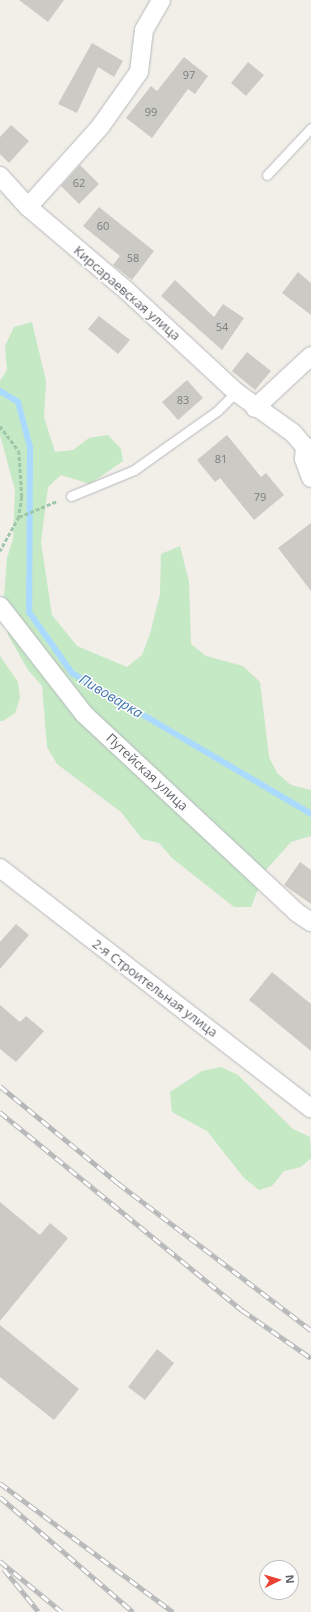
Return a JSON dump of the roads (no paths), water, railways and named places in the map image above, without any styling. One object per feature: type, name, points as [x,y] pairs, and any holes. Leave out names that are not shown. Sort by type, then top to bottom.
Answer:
[{"type":"street","points":[[28,207],[100,128],[139,72],[144,30],[161,0]]},
{"type":"street","name":"Кирсараевская улица","points":[[0,176],[28,207],[127,291],[254,408],[293,433],[308,447]]},
{"type":"street","points":[[254,408],[311,356]]},
{"type":"street","points":[[308,447],[304,459],[311,478]]},
{"type":"street","name":"Путейская улица","points":[[0,606],[84,714],[296,912],[311,922]]},
{"type":"street","name":"2-я Строительная улица","points":[[0,868],[311,1108]]},
{"type":"lane","points":[[267,175],[311,128]]},
{"type":"lane","points":[[71,496],[134,470],[218,411],[236,392]]},
{"type":"waterway","name":"Пивоварка","points":[[0,391],[18,402],[30,447],[29,612],[72,673],[311,814]]},
{"type":"railway","points":[[0,1086],[118,1183],[311,1330]]},
{"type":"railway","points":[[0,1112],[242,1310],[311,1358]]},
{"type":"railway","points":[[0,1483],[173,1612]]},
{"type":"railway","points":[[0,1497],[133,1612]]},
{"type":"railway","points":[[0,1561],[62,1612]]},
{"type":"railway","points":[[4,1569],[39,1612]]}]
